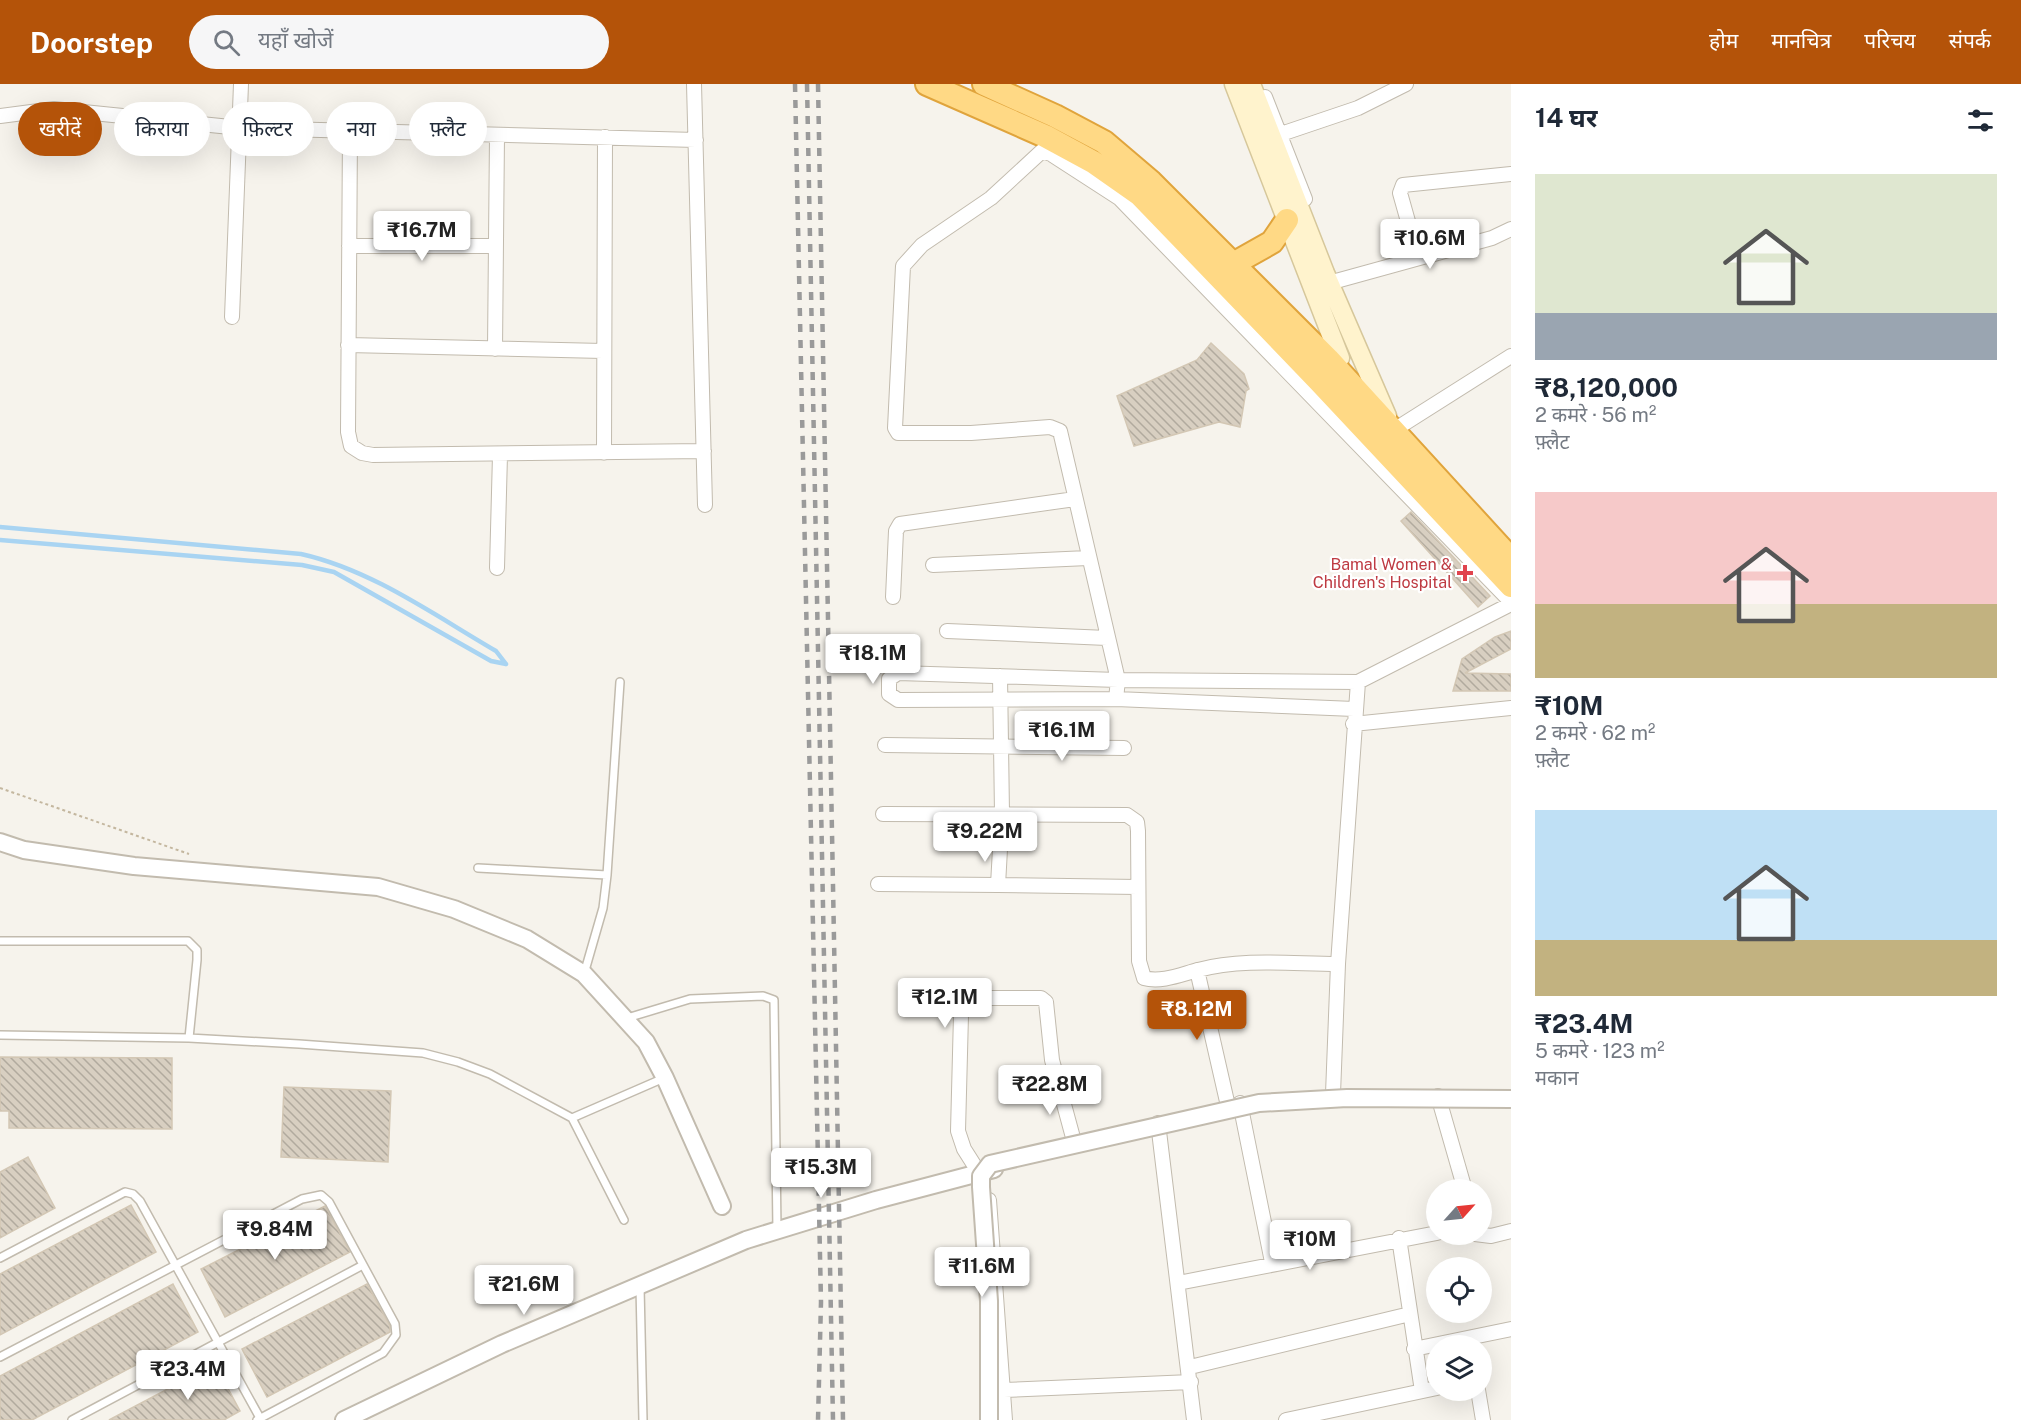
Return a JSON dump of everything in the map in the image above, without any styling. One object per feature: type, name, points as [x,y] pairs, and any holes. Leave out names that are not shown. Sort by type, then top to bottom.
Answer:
[{"type":"highway","points":[[927,84],[1045,136],[1099,152],[1151,182],[1233,264],[1331,368],[1511,586]]},
{"type":"highway","points":[[984,84],[1055,116],[1099,152],[1140,195],[1400,433],[1511,559]]},
{"type":"highway","points":[[1233,264],[1247,259],[1272,242],[1287,220]]},
{"type":"main road","points":[[1234,84],[1287,220],[1331,368]]},
{"type":"main road","points":[[1251,84],[1353,342],[1400,433]]},
{"type":"main road","points":[[1331,368],[1353,342]]},
{"type":"street","points":[[241,84],[241,102]]},
{"type":"street","points":[[694,84],[705,505]]},
{"type":"street","points":[[1259,84],[1281,134],[1336,281],[1400,433],[1511,357]]},
{"type":"street","points":[[1281,134],[1358,108],[1406,84]]},
{"type":"street","points":[[0,116],[54,110],[222,126]]},
{"type":"street","points":[[397,132],[696,140]]},
{"type":"street","points":[[495,349],[496,135]]},
{"type":"street","points":[[604,453],[605,137]]},
{"type":"street","points":[[1116,699],[1118,680],[1088,558],[1063,436],[1056,428],[898,433],[894,421],[903,266],[922,245],[990,198],[1042,151],[1051,153],[1119,198],[1511,603],[1358,682],[1118,680],[893,674],[889,679],[889,694],[897,700],[1116,699],[1354,709]]},
{"type":"street","points":[[232,317],[239,156]]},
{"type":"street","points":[[350,156],[348,432],[351,446],[362,453],[373,454],[500,455],[704,451]]},
{"type":"street","points":[[1418,257],[1400,193],[1403,184],[1511,174]]},
{"type":"street","points":[[1336,281],[1492,238],[1511,229]]},
{"type":"street","points":[[349,246],[496,246]]},
{"type":"street","points":[[348,345],[603,351]]},
{"type":"street","points":[[497,568],[500,455]]},
{"type":"street","points":[[893,597],[896,531],[900,524],[1075,499]]},
{"type":"street","points":[[933,565],[1088,558]]},
{"type":"street","points":[[947,631],[1107,638]]},
{"type":"street","points":[[998,885],[1002,813],[1003,700],[1000,676]]},
{"type":"street","points":[[1333,1094],[1338,964],[1354,709],[1358,682]]},
{"type":"street","points":[[1353,724],[1511,708]]},
{"type":"street","points":[[885,745],[1124,748]]},
{"type":"street","points":[[883,814],[1002,813],[1133,817],[1138,831],[1139,961],[1144,978],[1151,980],[1242,963],[1338,964]]},
{"type":"street","points":[[0,842],[24,849],[134,866],[389,890],[454,909],[527,939],[584,974],[646,1042],[665,1078],[722,1206]]},
{"type":"street","points":[[878,884],[1138,887]]},
{"type":"street","points":[[1197,970],[1234,1104],[1272,1262]]},
{"type":"street","points":[[1005,1420],[992,1218],[981,1173],[964,1149],[958,1131],[961,1015],[966,1001],[974,998],[1041,998],[1047,1002],[1052,1060],[1074,1145]]},
{"type":"street","points":[[344,1420],[502,1344],[746,1240],[1074,1145],[1234,1104],[1333,1094],[1511,1098]]},
{"type":"street","points":[[1438,1096],[1462,1179]]},
{"type":"street","points":[[989,1420],[990,1301],[981,1176],[990,1164],[1259,1102],[1347,1098],[1511,1098]]},
{"type":"street","points":[[1158,1123],[1190,1367],[1194,1420]]},
{"type":"street","points":[[1492,1233],[1511,1231]]},
{"type":"street","points":[[1178,1283],[1272,1262],[1426,1234]]},
{"type":"street","points":[[1399,1238],[1422,1391]]},
{"type":"street","points":[[1190,1367],[1410,1314]]},
{"type":"street","points":[[1414,1349],[1511,1329]]},
{"type":"street","points":[[1004,1390],[1191,1382]]},
{"type":"street","points":[[1286,1420],[1323,1417],[1426,1390]]},
{"type":"street","points":[[1480,1401],[1483,1420]]},
{"type":"lane","points":[[584,974],[603,908],[620,682]]},
{"type":"lane","points":[[478,868],[607,875]]},
{"type":"lane","points":[[0,941],[188,941],[197,950],[189,1038]]},
{"type":"lane","points":[[626,1019],[690,999],[763,996],[774,1000],[776,1006],[777,1230]]},
{"type":"lane","points":[[0,1035],[189,1038],[423,1053],[458,1062],[490,1074],[572,1118],[624,1220]]},
{"type":"lane","points":[[572,1118],[665,1078]]},
{"type":"lane","points":[[0,1258],[125,1192],[133,1194],[140,1201],[176,1265],[259,1419],[383,1353],[392,1344],[396,1335],[395,1324],[329,1202],[321,1196],[312,1195],[176,1265],[0,1357]]},
{"type":"lane","points":[[72,1420],[363,1265]]},
{"type":"lane","points":[[640,1287],[643,1420]]},
{"type":"path","points":[[0,788],[168,845],[198,858],[219,873]]},
{"type":"building","points":[[1211,343],[1244,374],[1249,389],[1246,391],[1240,427],[1219,422],[1134,446],[1117,396],[1197,360]]},
{"type":"building","points":[[1411,512],[1490,596],[1478,607],[1401,521]]},
{"type":"building","points":[[1511,631],[1511,649],[1465,673],[1511,674],[1511,691],[1453,691],[1462,659],[1495,637]]},
{"type":"building","points":[[0,1057],[172,1058],[172,1129],[9,1128],[9,1111],[0,1111]]},
{"type":"building","points":[[284,1087],[391,1091],[388,1162],[281,1157]]},
{"type":"building","points":[[28,1157],[55,1208],[0,1238],[0,1172]]},
{"type":"building","points":[[131,1205],[156,1252],[0,1335],[0,1274]]},
{"type":"building","points":[[325,1206],[350,1252],[225,1317],[201,1269]]},
{"type":"building","points":[[173,1284],[198,1332],[32,1420],[0,1420],[0,1376]]},
{"type":"building","points":[[367,1284],[390,1326],[390,1332],[267,1397],[242,1349]]},
{"type":"building","points":[[215,1364],[240,1411],[224,1420],[109,1420]]},
{"type":"waterway","points":[[0,527],[301,554],[327,561],[378,582],[402,595],[496,651],[506,664]]},
{"type":"waterway","points":[[0,540],[302,565],[334,572],[491,661],[506,664]]},
{"type":"railway","points":[[795,84],[821,1302],[818,1420]]},
{"type":"railway","points":[[807,84],[833,1420]]},
{"type":"railway","points":[[818,84],[843,1420]]},
{"type":"place","name":"Bamal Women & Children's Hospital","points":[[1465,573]]}]
